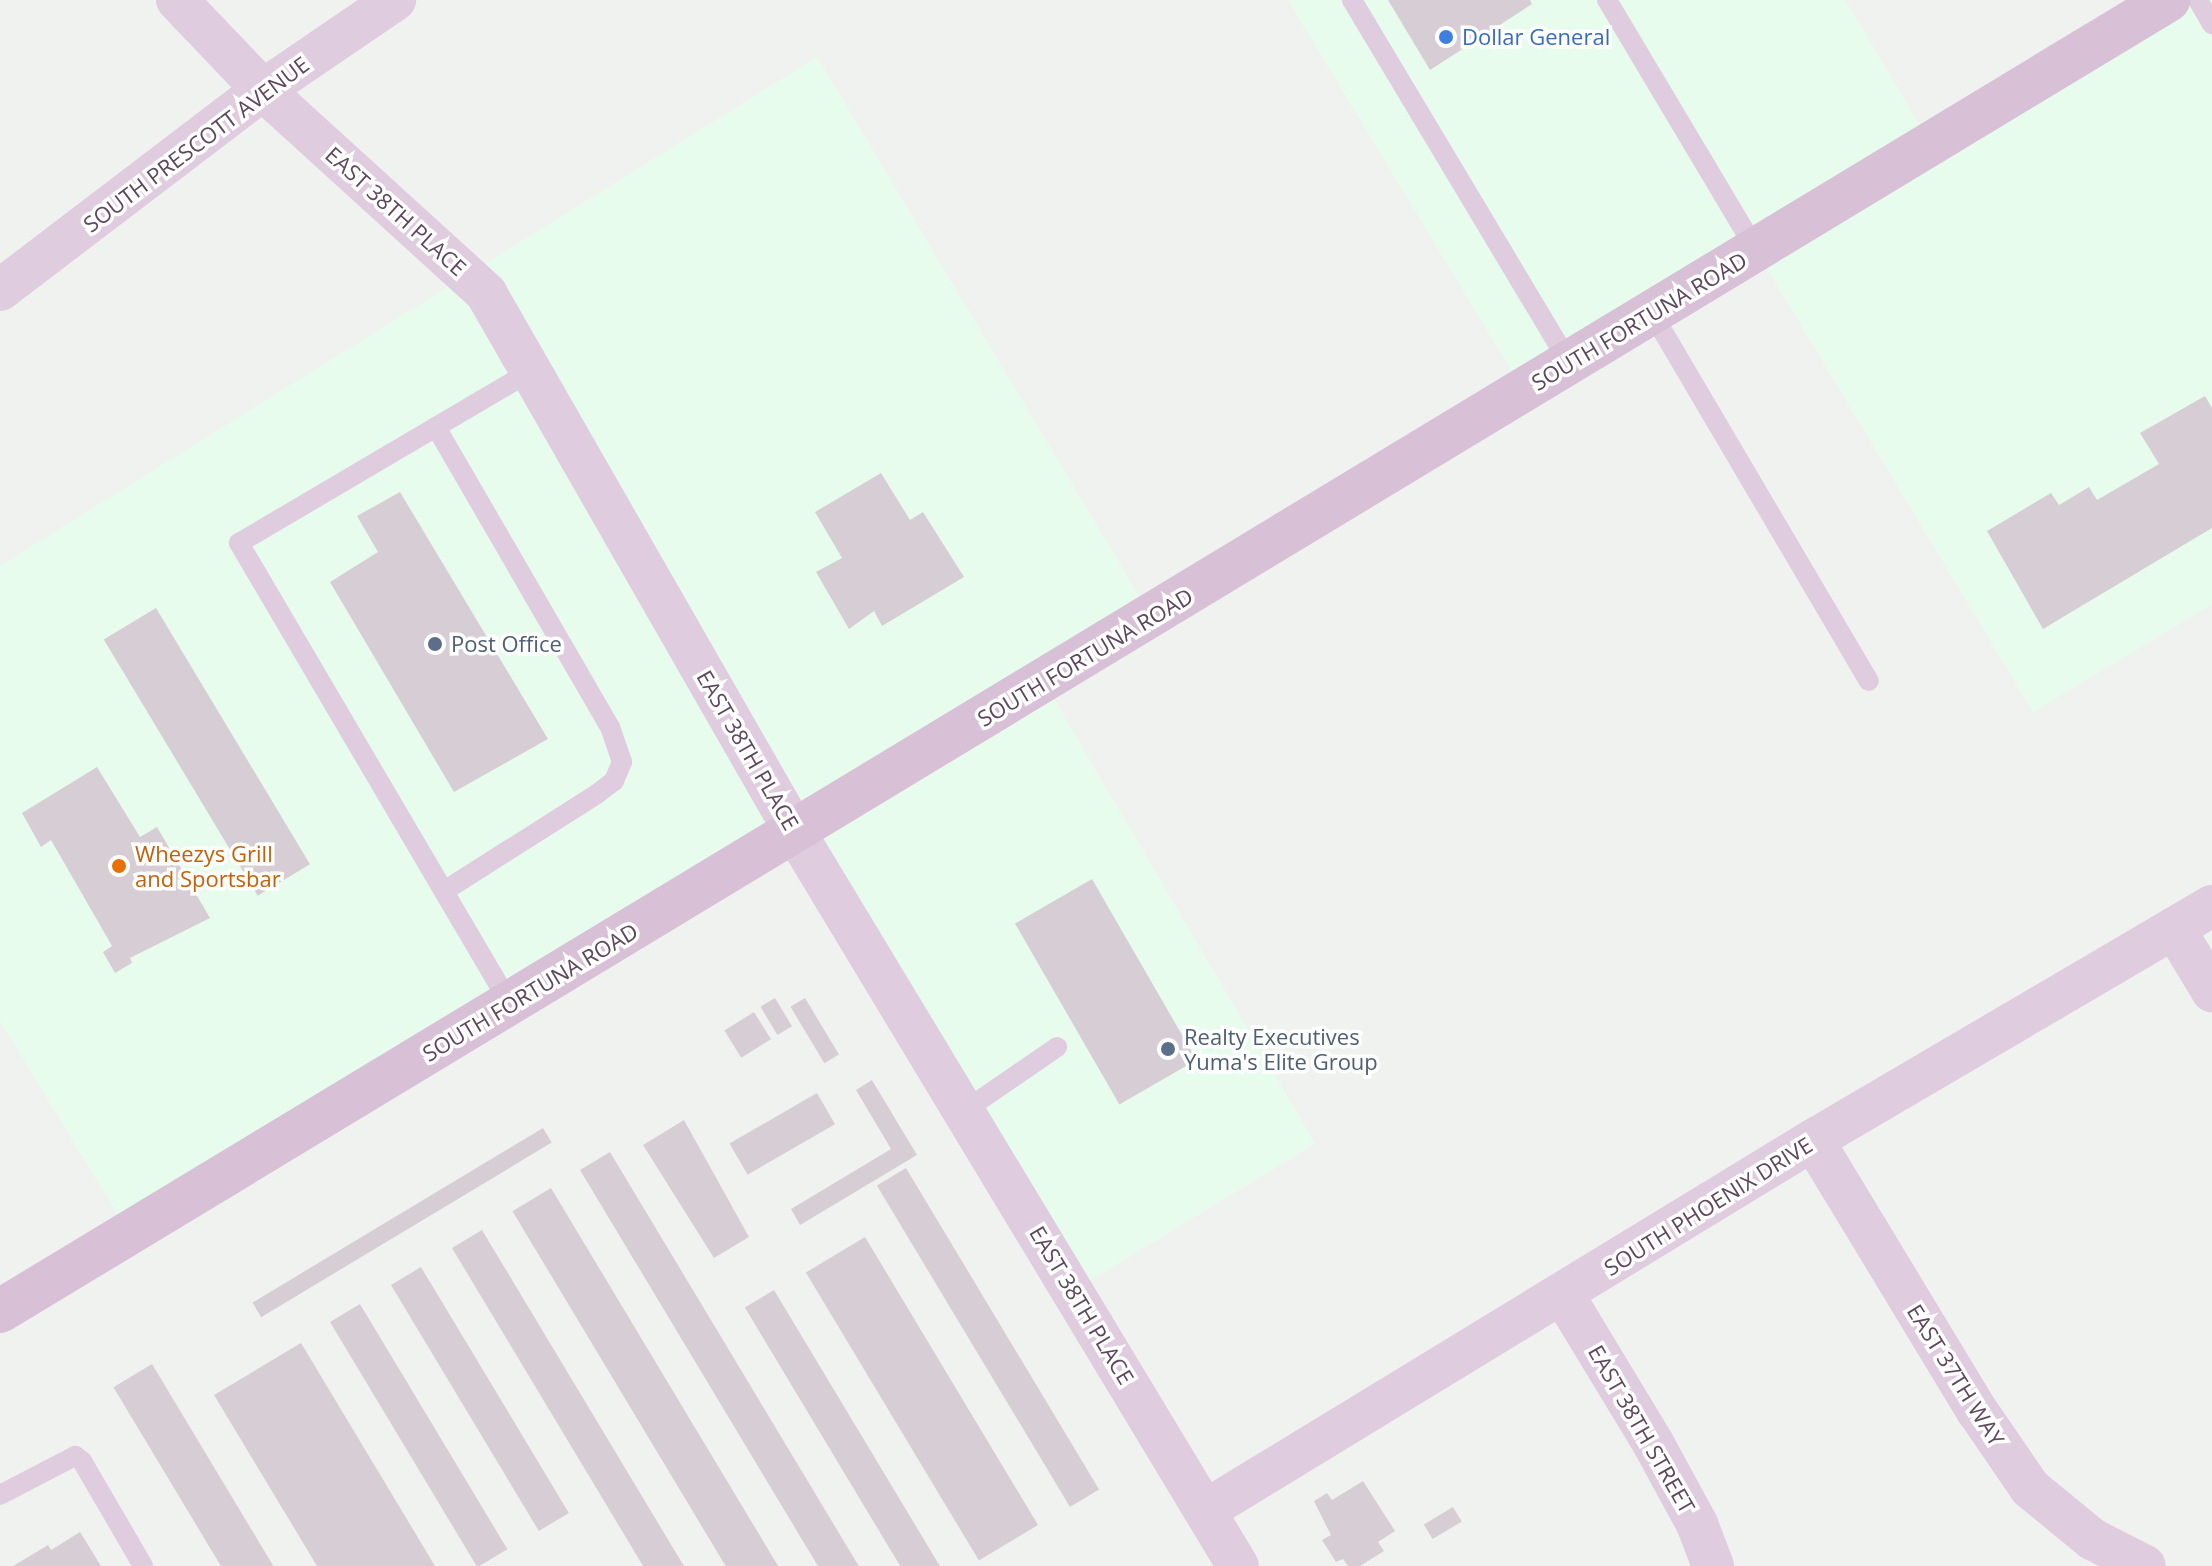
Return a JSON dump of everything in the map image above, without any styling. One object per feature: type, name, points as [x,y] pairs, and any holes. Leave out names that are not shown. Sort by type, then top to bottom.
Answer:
[{"type":"main road","name":"SOUTH FORTUNA ROAD","points":[[0,1311],[2168,0]]},
{"type":"street","name":"EAST 38TH PLACE","points":[[177,0],[263,90],[486,293],[795,832],[1238,1566]]},
{"type":"street","name":"SOUTH PRESCOTT AVENUE","points":[[0,290],[263,90],[395,0]]},
{"type":"street","name":"SOUTH PHOENIX DRIVE","points":[[1206,1510],[1564,1296],[1813,1140],[2212,906]]},
{"type":"street","points":[[2174,928],[2212,991]]},
{"type":"street","name":"EAST 37TH WAY","points":[[1813,1140],[1978,1412],[2030,1488],[2092,1539],[2145,1566]]},
{"type":"street","name":"EAST 38TH STREET","points":[[1564,1296],[1653,1443],[1697,1524],[1713,1566]]},
{"type":"lane","points":[[1352,0],[1569,363]]},
{"type":"lane","points":[[1607,0],[1756,250]]},
{"type":"lane","points":[[2198,0],[2212,24]]},
{"type":"lane","points":[[1652,313],[1869,681]]},
{"type":"lane","points":[[510,1004],[239,543],[531,371]]},
{"type":"lane","points":[[436,427],[610,727],[622,762],[614,781],[597,794],[444,891]]},
{"type":"lane","points":[[964,1111],[1057,1047]]},
{"type":"lane","points":[[0,1495],[75,1456],[143,1566]]},
{"type":"shaded area","points":[[1288,0],[1845,0],[1931,144],[2168,0],[2212,0],[2212,604],[2033,712],[1756,250],[1044,682],[1315,1144],[1073,1291],[795,833],[129,1233],[0,1021],[0,566],[817,57],[1151,616],[1523,390]]},
{"type":"building","name":"Dollar General","points":[[1388,0],[1530,0],[1532,4],[1430,70]]},
{"type":"building","points":[[2205,396],[2212,408],[2212,528],[2043,629],[1987,531],[2051,493],[2059,505],[2089,487],[2097,500],[2159,464],[2140,433]]},
{"type":"building","points":[[881,473],[910,520],[923,512],[964,577],[882,626],[874,611],[849,629],[816,572],[842,558],[815,512]]},
{"type":"building","points":[[400,492],[548,739],[454,792],[330,582],[378,552],[357,516]]},
{"type":"building","points":[[156,608],[310,864],[258,896],[104,639]]},
{"type":"building","points":[[97,767],[140,837],[157,827],[210,918],[130,958],[132,963],[115,973],[103,952],[112,946],[51,840],[41,847],[22,813]]},
{"type":"building","points":[[1092,879],[1196,1060],[1119,1104],[1015,924]]},
{"type":"building","points":[[775,998],[792,1026],[777,1035],[760,1007]]},
{"type":"building","points":[[805,998],[839,1055],[824,1063],[790,1007]]},
{"type":"building","points":[[754,1012],[771,1039],[741,1058],[724,1031]]},
{"type":"building","points":[[872,1080],[917,1155],[800,1225],[791,1209],[891,1149],[856,1090]]},
{"type":"building","points":[[817,1093],[835,1124],[748,1175],[730,1144]]},
{"type":"building","points":[[684,1120],[749,1237],[714,1258],[643,1145]]},
{"type":"building","points":[[543,1128],[552,1143],[261,1317],[252,1303]]},
{"type":"building","points":[[610,1152],[859,1566],[818,1566],[580,1170]]},
{"type":"building","points":[[906,1168],[1099,1489],[1070,1507],[877,1186]]},
{"type":"building","points":[[551,1188],[778,1566],[726,1566],[512,1211]]},
{"type":"building","points":[[482,1230],[684,1566],[643,1566],[452,1248]]},
{"type":"building","points":[[865,1237],[1038,1525],[979,1561],[806,1273]]},
{"type":"building","points":[[421,1267],[569,1513],[539,1531],[391,1285]]},
{"type":"building","points":[[774,1290],[940,1566],[900,1566],[745,1308]]},
{"type":"building","points":[[360,1304],[507,1549],[477,1566],[330,1322]]},
{"type":"building","points":[[301,1343],[435,1566],[317,1566],[214,1395]]},
{"type":"building","points":[[152,1364],[273,1566],[221,1566],[113,1387]]},
{"type":"building","points":[[1363,1481],[1395,1531],[1378,1542],[1384,1551],[1360,1566],[1348,1566],[1343,1559],[1336,1562],[1322,1540],[1331,1535],[1314,1501],[1327,1493],[1332,1500]]},
{"type":"building","points":[[1453,1507],[1462,1522],[1433,1539],[1424,1525]]},
{"type":"building","points":[[80,1532],[101,1566],[13,1566],[48,1545],[51,1550]]},
{"type":"place","name":"Dollar General","points":[[1446,37]]},
{"type":"place","name":"Post Office","points":[[435,644]]},
{"type":"place","name":"Wheezys Grill and Sportsbar","points":[[119,866]]},
{"type":"place","name":"Realty Executives Yuma's Elite Group","points":[[1168,1049]]}]
